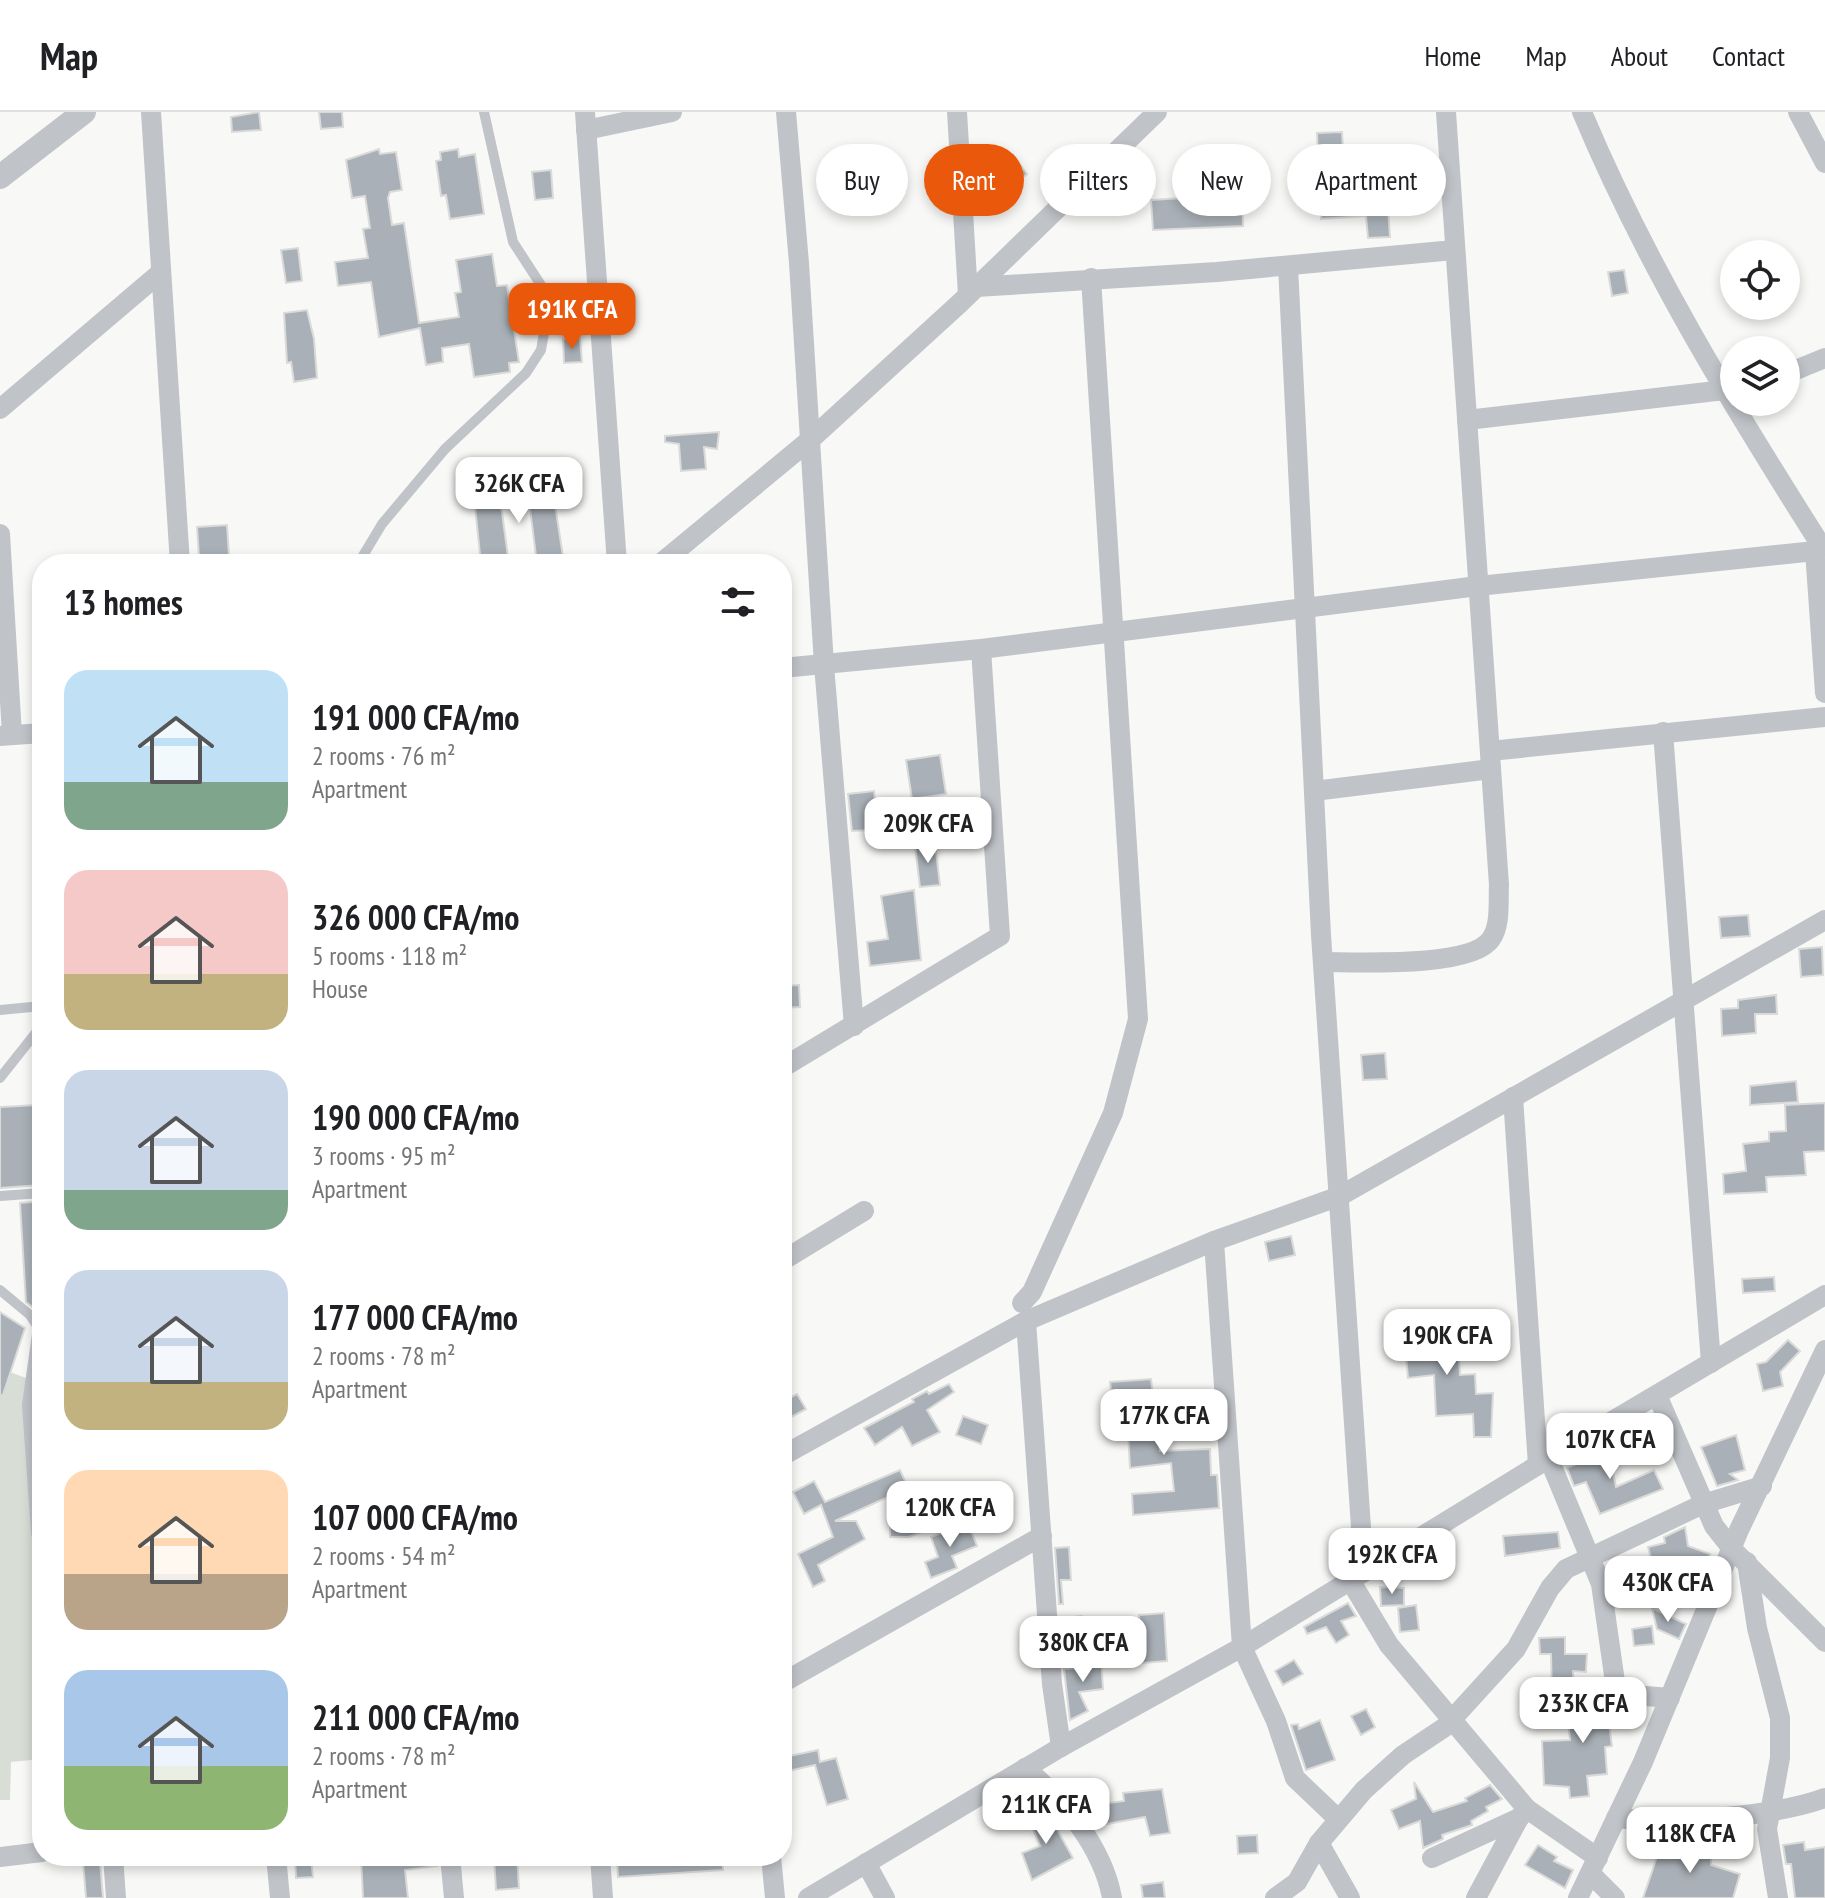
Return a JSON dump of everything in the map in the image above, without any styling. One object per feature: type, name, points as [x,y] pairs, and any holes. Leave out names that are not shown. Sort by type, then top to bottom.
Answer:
[{"type":"street","points":[[0,177],[84,112]]},
{"type":"street","points":[[151,112],[179,554]]},
{"type":"street","points":[[616,554],[585,121],[672,112]]},
{"type":"street","points":[[786,112],[811,439],[824,665],[854,1026]]},
{"type":"street","points":[[957,112],[972,291]]},
{"type":"street","points":[[672,554],[811,439],[972,291],[1157,112]]},
{"type":"street","points":[[1324,962],[1433,959],[1484,947],[1496,930],[1498,899],[1491,760],[1446,112]]},
{"type":"street","points":[[1582,112],[1608,174],[1720,374]]},
{"type":"street","points":[[1798,112],[1825,163]]},
{"type":"street","points":[[972,291],[1091,278],[1288,266],[1454,250]]},
{"type":"street","points":[[1288,266],[1314,791],[1340,1196],[1357,1576],[1389,1645],[1452,1715],[1523,1814],[1594,1866],[1615,1898]]},
{"type":"street","points":[[0,409],[160,273]]},
{"type":"street","points":[[1061,1747],[1052,1684],[1024,1312],[1113,1113],[1138,1019],[1091,278]]},
{"type":"street","points":[[1800,368],[1825,358]]},
{"type":"street","points":[[1467,420],[1720,391]]},
{"type":"street","points":[[1744,416],[1821,548],[1825,693]]},
{"type":"street","points":[[0,534],[6,736],[32,734]]},
{"type":"street","points":[[792,667],[981,649],[1478,586],[1821,548]]},
{"type":"street","points":[[792,1062],[1000,936],[981,649]]},
{"type":"street","points":[[1314,791],[1663,732],[1825,717]]},
{"type":"street","points":[[1663,732],[1711,1363]]},
{"type":"street","points":[[792,1450],[1024,1312],[1340,1196],[1681,999],[1825,920]]},
{"type":"street","points":[[1513,1097],[1544,1462],[1601,1584],[1616,1689],[1621,1694],[1670,1698]]},
{"type":"street","points":[[792,1255],[864,1211]]},
{"type":"street","points":[[1214,1241],[1242,1647],[1276,1721],[1295,1778],[1338,1819]]},
{"type":"street","points":[[808,1898],[1061,1747],[1100,1729],[1242,1647],[1825,1295]]},
{"type":"street","points":[[1578,1898],[1670,1698],[1740,1556],[1762,1486],[1825,1350]]},
{"type":"street","points":[[1657,1395],[1703,1504],[1740,1556],[1816,1637],[1825,1642]]},
{"type":"street","points":[[1275,1898],[1297,1882],[1319,1843],[1338,1819],[1386,1770],[1438,1733],[1516,1649],[1550,1588],[1566,1569],[1617,1542],[1703,1504],[1762,1486]]},
{"type":"street","points":[[792,1677],[1042,1536]]},
{"type":"street","points":[[1740,1556],[1780,1718],[1780,1758],[1769,1809],[1768,1847],[1778,1898]]},
{"type":"street","points":[[1025,1768],[1046,1785],[1080,1828],[1108,1873],[1112,1898]]},
{"type":"street","points":[[1616,1818],[1683,1818],[1769,1809],[1825,1798]]},
{"type":"street","points":[[1432,1858],[1523,1814]]},
{"type":"street","points":[[1476,1898],[1523,1814]]},
{"type":"street","points":[[1319,1843],[1350,1898]]},
{"type":"street","points":[[0,1857],[32,1853]]},
{"type":"street","points":[[866,1863],[885,1898]]},
{"type":"street","points":[[114,1866],[116,1898]]},
{"type":"street","points":[[277,1866],[280,1898]]},
{"type":"street","points":[[451,1866],[454,1898]]},
{"type":"street","points":[[601,1866],[603,1898]]},
{"type":"street","points":[[772,1866],[775,1898]]},
{"type":"lane","points":[[364,554],[382,524],[445,449],[526,373],[541,350],[550,299],[513,242],[484,112]]},
{"type":"lane","points":[[550,299],[596,295]]},
{"type":"lane","points":[[0,1010],[32,1007]]},
{"type":"lane","points":[[0,1078],[32,1038]]},
{"type":"lane","points":[[0,1196],[32,1194]]},
{"type":"lane","points":[[0,1290],[32,1316]]},
{"type":"lane","points":[[32,1375],[27,1405],[32,1476]]},
{"type":"shaded area","points":[[10,1372],[32,1380],[32,1760],[11,1762],[10,1800],[0,1800],[0,1382]]},
{"type":"building","points":[[259,112],[261,130],[232,132],[231,117]]},
{"type":"building","points":[[319,112],[342,112],[343,127],[321,129]]},
{"type":"building","points":[[1342,132],[1343,144],[1318,144],[1317,133]]},
{"type":"building","points":[[379,149],[380,154],[396,152],[402,190],[390,192],[388,198],[392,225],[404,223],[419,323],[459,317],[455,293],[461,292],[456,260],[492,254],[497,286],[507,285],[519,362],[509,363],[510,372],[474,377],[469,344],[442,348],[443,362],[426,365],[420,328],[379,337],[371,282],[338,286],[335,262],[368,258],[363,229],[370,228],[365,196],[352,198],[346,160]]},
{"type":"building","points":[[458,149],[459,157],[475,154],[484,214],[450,219],[446,195],[441,196],[436,161],[441,160],[440,152]]},
{"type":"building","points":[[551,170],[553,198],[535,200],[532,172]]},
{"type":"building","points":[[1172,199],[1172,216],[1243,216],[1243,226],[1153,230],[1156,200]]},
{"type":"building","points":[[1321,216],[1366,216],[1321,219]]},
{"type":"building","points":[[1366,216],[1389,216],[1390,237],[1368,238]]},
{"type":"building","points":[[298,248],[302,281],[286,283],[281,250]]},
{"type":"building","points":[[1624,270],[1628,293],[1612,296],[1608,272]]},
{"type":"building","points":[[307,310],[314,339],[317,378],[294,382],[291,362],[287,363],[284,313]]},
{"type":"building","points":[[580,338],[582,362],[564,363],[563,339]]},
{"type":"building","points":[[719,432],[717,449],[704,447],[706,469],[681,471],[679,444],[665,442],[665,436]]},
{"type":"building","points":[[552,485],[563,554],[536,554],[529,501],[501,505],[508,554],[480,554],[474,497]]},
{"type":"building","points":[[227,525],[229,554],[199,554],[197,527]]},
{"type":"building","points":[[940,755],[946,794],[912,799],[906,760]]},
{"type":"building","points":[[874,791],[876,808],[904,805],[907,828],[852,831],[848,794]]},
{"type":"building","points":[[935,843],[940,885],[920,887],[915,846]]},
{"type":"building","points":[[914,890],[921,960],[870,966],[867,942],[888,939],[881,896]]},
{"type":"building","points":[[1748,915],[1750,936],[1721,938],[1719,917]]},
{"type":"building","points":[[1822,947],[1823,975],[1801,977],[1799,949]]},
{"type":"building","points":[[792,985],[799,985],[800,1007],[792,1007]]},
{"type":"building","points":[[1776,995],[1777,1014],[1755,1014],[1756,1033],[1722,1036],[1721,1009],[1738,1008],[1738,1000]]},
{"type":"building","points":[[1385,1053],[1387,1079],[1363,1080],[1361,1055]]},
{"type":"building","points":[[1796,1081],[1798,1102],[1750,1105],[1750,1086]]},
{"type":"building","points":[[1825,1103],[1825,1151],[1804,1152],[1806,1175],[1766,1177],[1767,1192],[1724,1194],[1723,1174],[1746,1171],[1743,1144],[1769,1141],[1769,1132],[1786,1131],[1785,1105]]},
{"type":"building","points":[[32,1105],[32,1186],[0,1188],[0,1107]]},
{"type":"building","points":[[32,1202],[32,1306],[26,1302],[20,1203]]},
{"type":"building","points":[[1291,1236],[1295,1255],[1269,1261],[1265,1242]]},
{"type":"building","points":[[1774,1277],[1775,1291],[1743,1293],[1742,1279]]},
{"type":"building","points":[[0,1312],[25,1328],[3,1395],[0,1395]]},
{"type":"building","points":[[1457,1330],[1460,1375],[1475,1374],[1476,1394],[1493,1393],[1491,1437],[1474,1437],[1473,1414],[1436,1416],[1434,1375],[1408,1378],[1406,1356],[1398,1356],[1397,1335]]},
{"type":"building","points":[[1788,1340],[1800,1351],[1780,1372],[1783,1386],[1763,1391],[1757,1364],[1766,1362]]},
{"type":"building","points":[[1151,1379],[1160,1451],[1210,1449],[1211,1475],[1217,1475],[1219,1508],[1133,1515],[1132,1494],[1174,1491],[1171,1463],[1130,1468],[1126,1398],[1112,1399],[1110,1382]]},
{"type":"building","points":[[949,1384],[954,1392],[927,1410],[940,1432],[912,1446],[902,1427],[875,1445],[864,1428],[914,1402],[912,1399],[927,1391],[929,1394]]},
{"type":"building","points":[[797,1394],[806,1409],[792,1417],[792,1397]]},
{"type":"building","points":[[963,1416],[988,1425],[981,1444],[956,1435]]},
{"type":"building","points":[[1736,1435],[1745,1470],[1730,1474],[1738,1480],[1717,1486],[1701,1447]]},
{"type":"building","points":[[1606,1440],[1616,1487],[1654,1470],[1663,1489],[1600,1514],[1586,1482],[1574,1486],[1567,1468],[1585,1461],[1583,1454]]},
{"type":"building","points":[[900,1470],[908,1488],[835,1521],[856,1521],[865,1539],[818,1565],[825,1581],[813,1587],[798,1554],[833,1537],[821,1505],[804,1514],[793,1492],[814,1481],[825,1502]]},
{"type":"building","points":[[890,1522],[945,1523],[909,1537],[890,1537]]},
{"type":"building","points":[[968,1523],[977,1546],[952,1556],[957,1568],[931,1578],[925,1562],[938,1557],[931,1537]]},
{"type":"building","points":[[1685,1527],[1688,1546],[1710,1554],[1698,1587],[1654,1570],[1648,1547],[1665,1543],[1664,1537]]},
{"type":"building","points":[[1558,1532],[1560,1548],[1505,1556],[1503,1536]]},
{"type":"building","points":[[1069,1547],[1071,1580],[1061,1580],[1063,1604],[1059,1604],[1055,1548]]},
{"type":"building","points":[[1380,1587],[1404,1588],[1404,1605],[1381,1606]]},
{"type":"building","points":[[1348,1603],[1356,1616],[1341,1621],[1349,1635],[1336,1643],[1326,1627],[1307,1634],[1304,1627]]},
{"type":"building","points":[[1416,1605],[1419,1630],[1400,1632],[1398,1608]]},
{"type":"building","points":[[1652,1608],[1686,1624],[1679,1639],[1657,1629]]},
{"type":"building","points":[[1164,1613],[1167,1661],[1142,1663],[1139,1615]]},
{"type":"building","points":[[1082,1616],[1084,1636],[1067,1638],[1064,1618]]},
{"type":"building","points":[[1652,1626],[1654,1644],[1634,1646],[1632,1629]]},
{"type":"building","points":[[1565,1637],[1565,1654],[1587,1654],[1586,1672],[1573,1671],[1574,1696],[1552,1697],[1551,1654],[1540,1654],[1539,1638]]},
{"type":"building","points":[[1101,1657],[1103,1689],[1079,1692],[1088,1711],[1070,1720],[1064,1669],[1080,1668],[1080,1659]]},
{"type":"building","points":[[1294,1660],[1303,1674],[1283,1685],[1275,1671]]},
{"type":"building","points":[[1605,1694],[1619,1707],[1637,1708],[1638,1719],[1609,1723],[1612,1746],[1605,1747],[1607,1774],[1587,1776],[1589,1796],[1570,1798],[1569,1787],[1544,1785],[1542,1741],[1570,1740],[1567,1710],[1583,1699]]},
{"type":"building","points":[[1366,1709],[1375,1727],[1361,1735],[1351,1716]]},
{"type":"building","points":[[1320,1720],[1335,1760],[1306,1770],[1291,1725],[1298,1724],[1299,1729]]},
{"type":"building","points":[[818,1750],[820,1762],[836,1758],[848,1799],[827,1805],[815,1765],[792,1770],[792,1756]]},
{"type":"building","points":[[1414,1782],[1433,1812],[1467,1801],[1465,1798],[1490,1785],[1502,1799],[1486,1807],[1488,1811],[1471,1821],[1472,1825],[1442,1835],[1443,1839],[1423,1848],[1420,1821],[1399,1829],[1391,1810],[1416,1799]]},
{"type":"building","points":[[1162,1789],[1170,1833],[1150,1836],[1145,1817],[1107,1824],[1102,1804],[1124,1801],[1123,1793]]},
{"type":"building","points":[[1045,1808],[1073,1858],[1032,1880],[1022,1853],[1040,1846],[1028,1817]]},
{"type":"building","points":[[1257,1835],[1258,1853],[1238,1854],[1237,1836]]},
{"type":"building","points":[[1692,1839],[1712,1841],[1711,1865],[1740,1874],[1733,1898],[1643,1898],[1661,1845],[1691,1855]]},
{"type":"building","points":[[1804,1842],[1805,1850],[1825,1847],[1825,1898],[1795,1898],[1791,1864],[1786,1864],[1783,1845]]},
{"type":"building","points":[[1538,1845],[1557,1857],[1554,1861],[1573,1870],[1565,1888],[1525,1865]]},
{"type":"building","points":[[83,1866],[100,1866],[103,1898],[86,1898]]},
{"type":"building","points":[[295,1866],[312,1866],[313,1877],[296,1878]]},
{"type":"building","points":[[361,1866],[438,1866],[405,1870],[408,1898],[363,1898]]},
{"type":"building","points":[[495,1866],[518,1866],[519,1888],[496,1890]]},
{"type":"building","points":[[617,1866],[723,1866],[723,1870],[618,1877]]},
{"type":"building","points":[[1163,1882],[1165,1898],[1143,1898],[1141,1885]]}]
